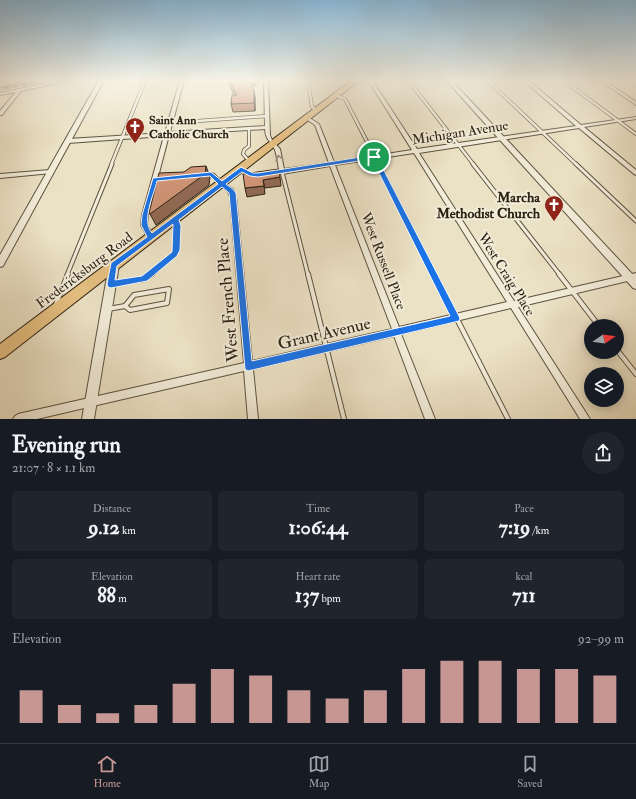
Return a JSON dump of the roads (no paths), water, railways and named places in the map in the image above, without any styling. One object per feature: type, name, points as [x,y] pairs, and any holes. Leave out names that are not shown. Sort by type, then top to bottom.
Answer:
[{"type":"main road","name":"Fredericksburg Road","points":[[0,352],[175,219],[246,168],[273,145],[332,100]]},
{"type":"street","points":[[0,114],[12,100]]},
{"type":"street","points":[[0,263],[91,100]]},
{"type":"street","points":[[151,238],[146,232],[144,225],[145,215],[157,179],[177,100]]},
{"type":"street","points":[[267,100],[267,127],[269,139],[277,149],[282,172]]},
{"type":"street","name":"West Craig Place","points":[[383,100],[585,419]]},
{"type":"street","points":[[466,100],[632,276],[636,285]]},
{"type":"street","points":[[548,100],[636,173]]},
{"type":"street","name":"West Russell Place","points":[[308,118],[317,124],[430,419]]},
{"type":"street","name":"Michigan Avenue","points":[[265,174],[636,118]]},
{"type":"street","points":[[68,141],[267,127]]},
{"type":"street","points":[[0,176],[50,172]]},
{"type":"street","name":"West French Place","points":[[222,184],[231,190],[233,197],[253,419]]},
{"type":"street","points":[[88,419],[114,265]]},
{"type":"street","name":"Grant Avenue","points":[[18,419],[456,319],[632,276]]},
{"type":"lane","points":[[53,312],[137,100]]},
{"type":"lane","points":[[311,100],[312,108],[317,111]]},
{"type":"lane","points":[[345,100],[508,419]]},
{"type":"lane","points":[[423,100],[594,319]]},
{"type":"lane","points":[[508,100],[636,221]]},
{"type":"lane","points":[[589,100],[636,134]]},
{"type":"lane","points":[[170,123],[267,116]]},
{"type":"lane","points":[[246,168],[243,154],[244,150],[249,146],[250,128]]},
{"type":"lane","points":[[282,172],[344,419]]},
{"type":"lane","points":[[201,175],[211,174],[222,184]]},
{"type":"lane","points":[[111,284],[144,279],[174,254],[176,250],[177,226],[175,219]]},
{"type":"lane","points":[[106,310],[125,306],[134,295],[169,289],[167,303],[130,310],[125,306]]},
{"type":"lane","points":[[624,359],[636,374]]},
{"type":"place","name":"Saint Ann Catholic Church","points":[[135,144]]},
{"type":"place","name":"Marcha Methodist Church","points":[[554,222]]}]
